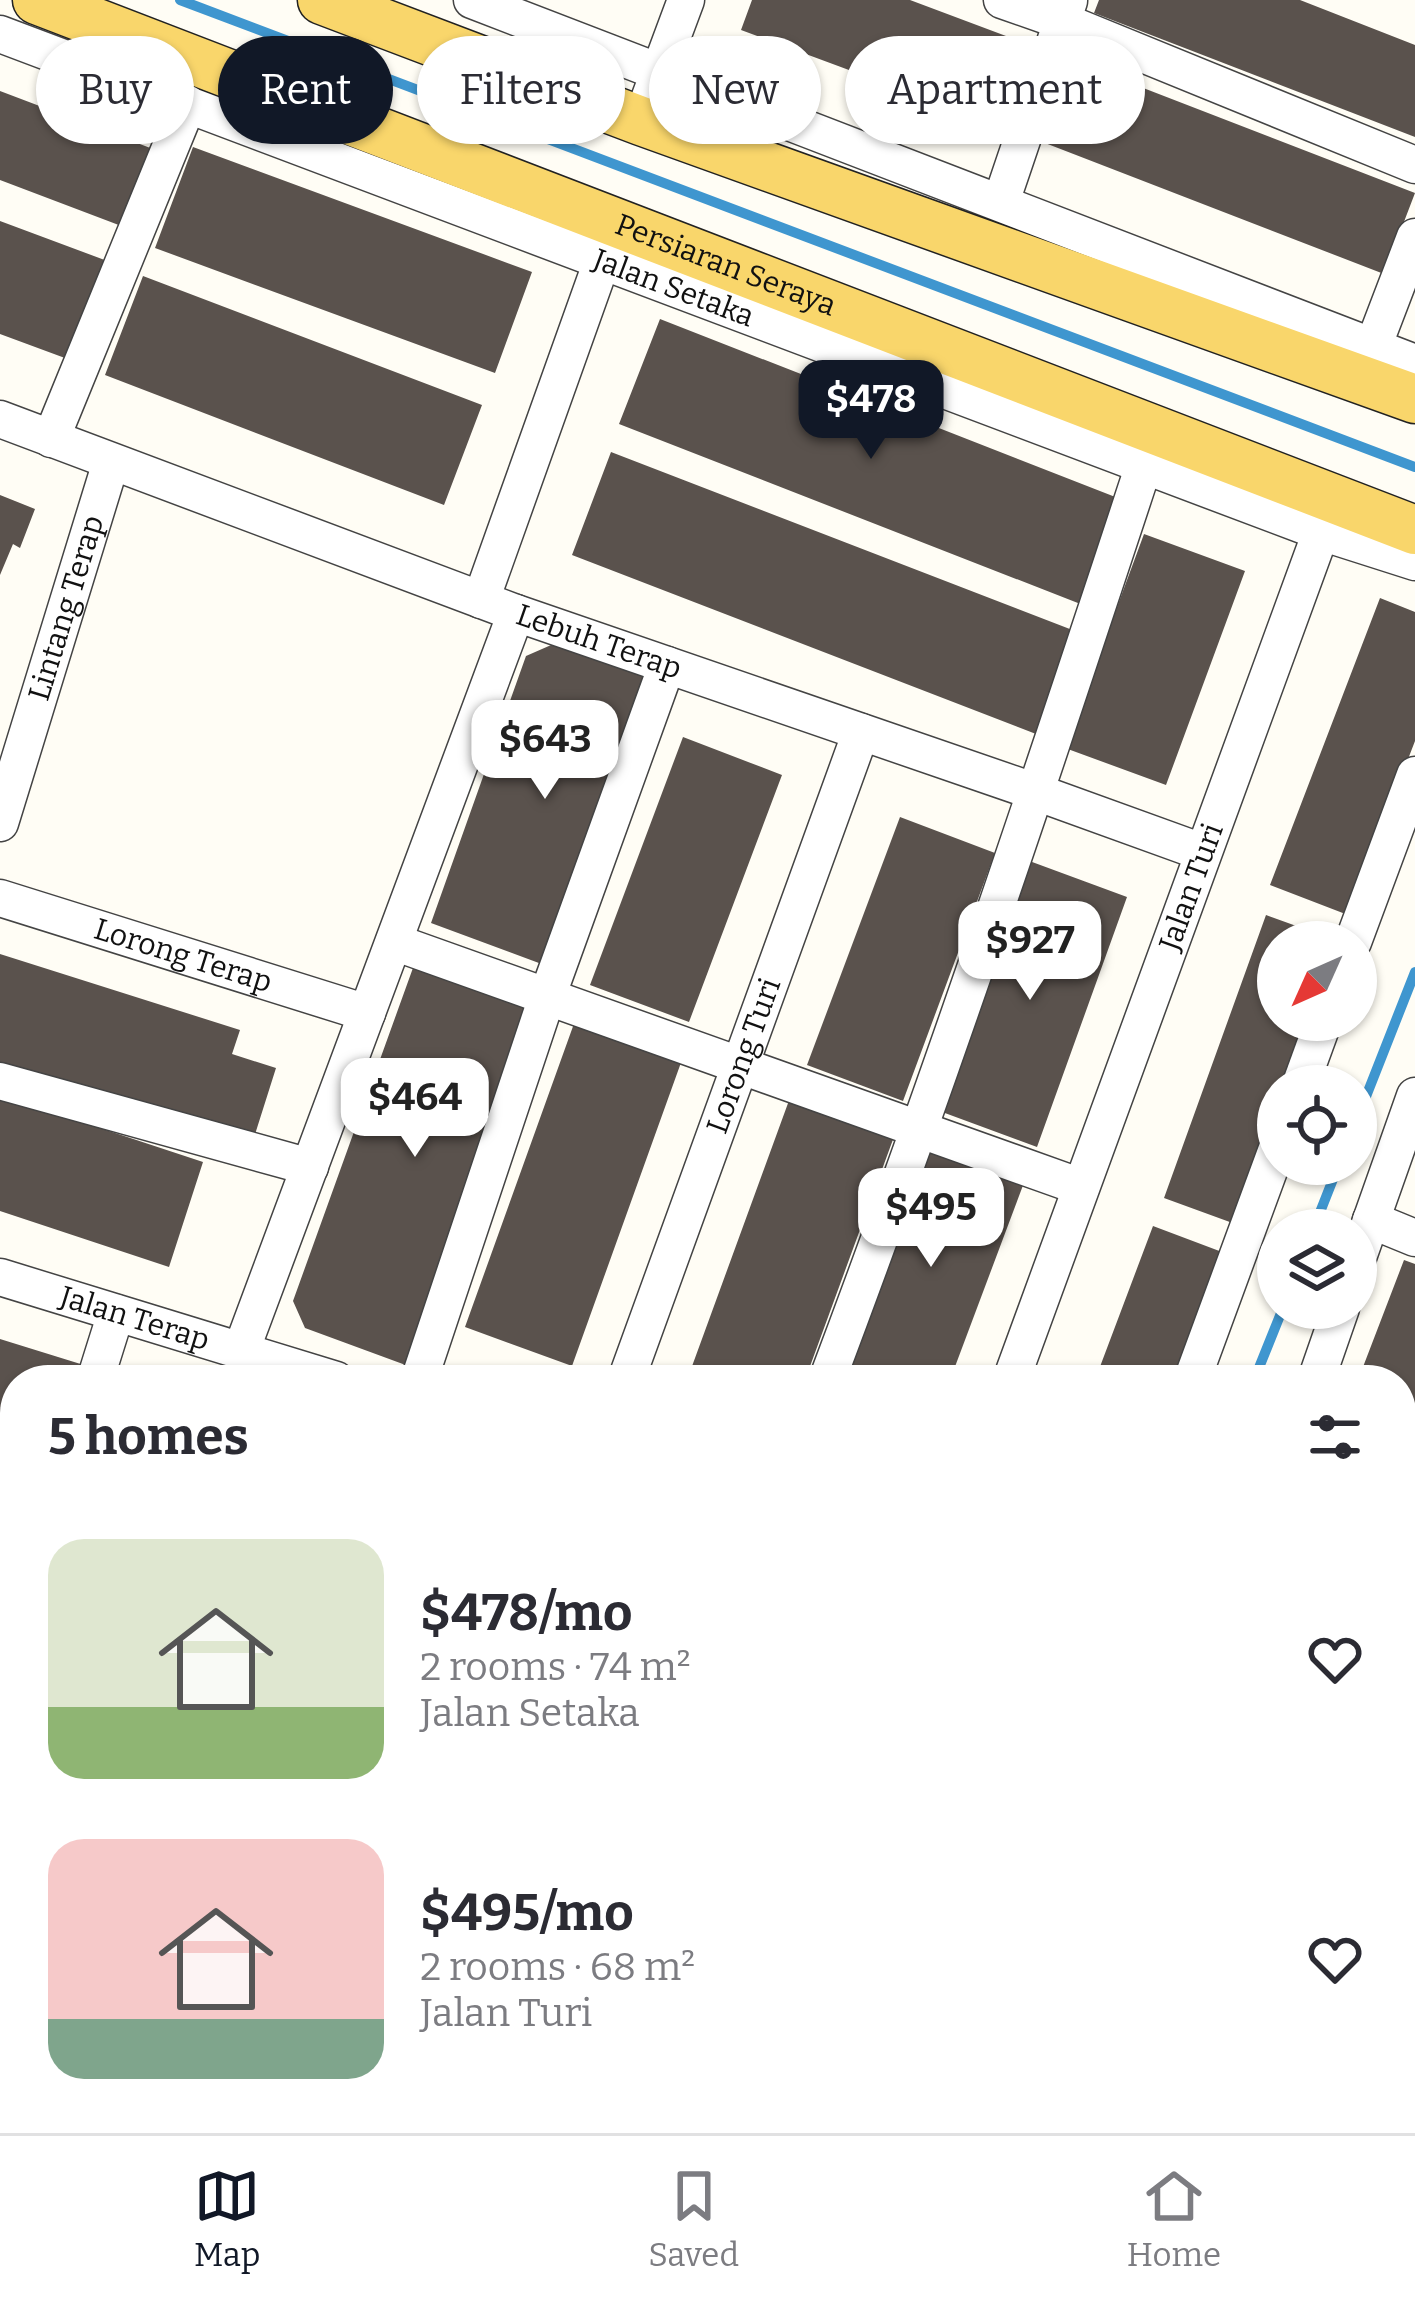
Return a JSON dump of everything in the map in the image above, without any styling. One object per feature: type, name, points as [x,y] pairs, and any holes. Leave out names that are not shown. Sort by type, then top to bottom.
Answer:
[{"type":"main road","name":"Persiaran Seraya","points":[[37,0],[1415,530]]},
{"type":"main road","points":[[322,0],[641,121],[1415,399]]},
{"type":"street","points":[[472,0],[649,67]]},
{"type":"street","points":[[673,36],[686,0]]},
{"type":"street","points":[[1002,0],[1065,11],[1415,165]]},
{"type":"street","points":[[1001,202],[1065,11]]},
{"type":"street","name":"Jalan Setaka","points":[[0,34],[36,47]]},
{"type":"street","points":[[641,121],[649,100]]},
{"type":"street","name":"Jalan Setaka","points":[[194,106],[1321,532],[1415,562]]},
{"type":"street","points":[[821,133],[1415,363]]},
{"type":"street","points":[[51,439],[172,144]]},
{"type":"street","points":[[1373,347],[1415,237]]},
{"type":"street","points":[[481,600],[602,261]]},
{"type":"street","name":"Lebuh Terap","points":[[0,419],[516,613],[1202,852]]},
{"type":"street","name":"Lintang Terap","points":[[0,823],[111,462]]},
{"type":"street","points":[[832,1365],[1036,791],[1144,465]]},
{"type":"street","name":"Jalan Turi","points":[[1016,1365],[1321,532]]},
{"type":"street","points":[[242,1351],[516,613]]},
{"type":"street","points":[[424,1365],[547,997],[667,665]]},
{"type":"street","name":"Lorong Turi","points":[[631,1365],[861,732]]},
{"type":"street","points":[[1361,921],[1415,775]]},
{"type":"street","name":"Lorong Terap","points":[[0,898],[367,1013]]},
{"type":"street","points":[[394,942],[1081,1187]]},
{"type":"street","points":[[0,1081],[310,1167]]},
{"type":"street","points":[[1375,1209],[1415,1096]]},
{"type":"street","points":[[1198,1365],[1264,1185]]},
{"type":"street","points":[[1377,1222],[1415,1238]]},
{"type":"street","name":"Jalan Terap","points":[[0,1277],[287,1365]]},
{"type":"street","points":[[100,1365],[116,1313]]},
{"type":"street","points":[[1321,1365],[1334,1329]]},
{"type":"building","points":[[752,0],[910,0],[1006,36],[845,36],[845,69],[821,60],[821,36],[757,36],[741,30]]},
{"type":"building","points":[[1099,0],[1300,0],[1415,45],[1415,137],[1094,13]]},
{"type":"building","points":[[1145,89],[1415,193],[1384,274],[1048,144],[1145,144]]},
{"type":"building","points":[[0,91],[36,105],[36,144],[140,144],[153,149],[124,227],[0,180]]},
{"type":"building","points":[[193,147],[532,272],[495,373],[155,248]]},
{"type":"building","points":[[0,221],[110,262],[73,361],[0,334]]},
{"type":"building","points":[[143,276],[482,405],[444,505],[105,375]]},
{"type":"building","points":[[660,319],[1123,500],[1083,605],[619,424]]},
{"type":"building","points":[[611,452],[1075,631],[1036,734],[572,555]]},
{"type":"building","points":[[0,495],[35,509],[20,548],[13,544],[0,575]]},
{"type":"building","points":[[1144,534],[1245,571],[1166,785],[1065,748]]},
{"type":"building","points":[[1380,598],[1415,612],[1415,741],[1348,915],[1270,885]]},
{"type":"building","points":[[558,642],[659,679],[555,969],[431,923],[526,656]]},
{"type":"building","points":[[683,737],[782,775],[689,1022],[590,985]]},
{"type":"building","points":[[900,817],[995,853],[903,1101],[807,1065]]},
{"type":"building","points":[[1024,859],[1127,897],[1037,1147],[934,1109]]},
{"type":"building","points":[[1257,940],[1257,1041],[1304,1041],[1296,1065],[1257,1065],[1257,1172],[1238,1225],[1164,1198]]},
{"type":"building","points":[[0,954],[240,1030],[232,1054],[276,1068],[251,1147],[0,1067]]},
{"type":"building","points":[[418,954],[543,999],[412,1365],[305,1328],[293,1301]]},
{"type":"building","points":[[576,1018],[683,1057],[572,1365],[465,1327]]},
{"type":"building","points":[[0,1095],[203,1162],[169,1267],[0,1211]]},
{"type":"building","points":[[791,1095],[895,1134],[810,1365],[692,1365]]},
{"type":"building","points":[[923,1141],[1025,1180],[956,1365],[840,1365]]},
{"type":"building","points":[[1153,1226],[1222,1252],[1179,1365],[1101,1365]]},
{"type":"building","points":[[1404,1260],[1415,1264],[1415,1365],[1364,1365]]},
{"type":"building","points":[[0,1339],[84,1365],[0,1365]]},
{"type":"waterway","points":[[180,0],[1415,467]]},
{"type":"waterway","points":[[1377,1069],[1415,972]]},
{"type":"waterway","points":[[1321,1209],[1331,1185]]},
{"type":"waterway","points":[[1260,1365],[1275,1329]]}]
